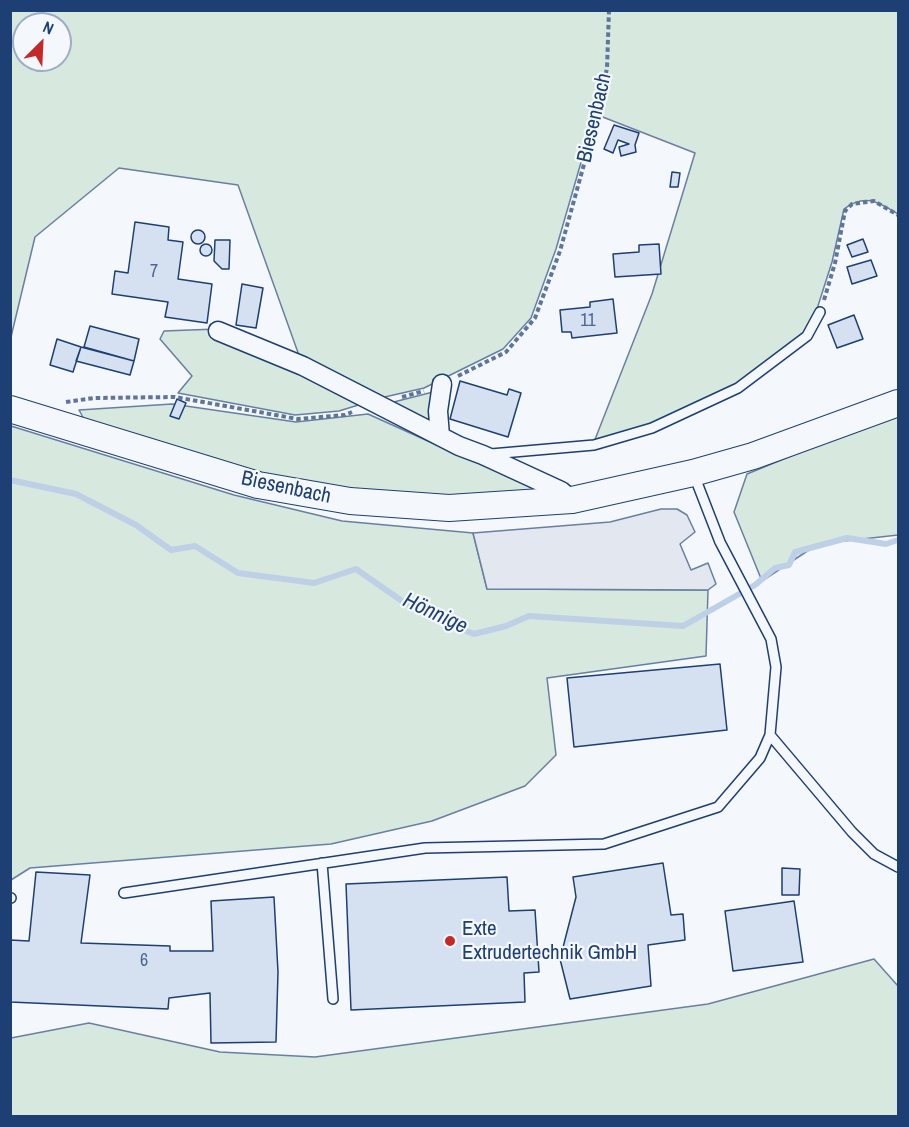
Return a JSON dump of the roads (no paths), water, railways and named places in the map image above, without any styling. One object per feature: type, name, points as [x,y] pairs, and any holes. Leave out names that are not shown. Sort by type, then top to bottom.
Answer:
[{"type":"main road","name":"Biesenbach","points":[[10,409],[258,485],[350,501],[449,508],[572,500],[693,473],[753,456],[898,403]]},
{"type":"street","points":[[218,331],[303,366],[459,446],[561,491],[572,500]]},
{"type":"street","points":[[440,436],[438,411],[442,384]]},
{"type":"lane","points":[[483,455],[594,445],[652,428],[738,388],[807,336],[820,312]]},
{"type":"lane","points":[[124,893],[425,848],[604,844],[718,807],[760,758],[770,735],[776,667],[771,639],[720,542],[693,473]]},
{"type":"lane","points":[[770,735],[852,832],[874,854],[898,867]]},
{"type":"lane","points":[[322,863],[333,999]]},
{"type":"waterway","name":"Hönnige","points":[[10,480],[76,494],[136,525],[171,550],[195,546],[238,573],[314,583],[356,569],[402,601],[441,621],[474,634],[506,626],[529,616],[683,626],[755,585],[775,568],[789,565],[795,552],[847,538],[886,544],[898,540]]},
{"type":"place","name":"Exte Extrudertechnik GmbH","points":[[450,941]]}]
